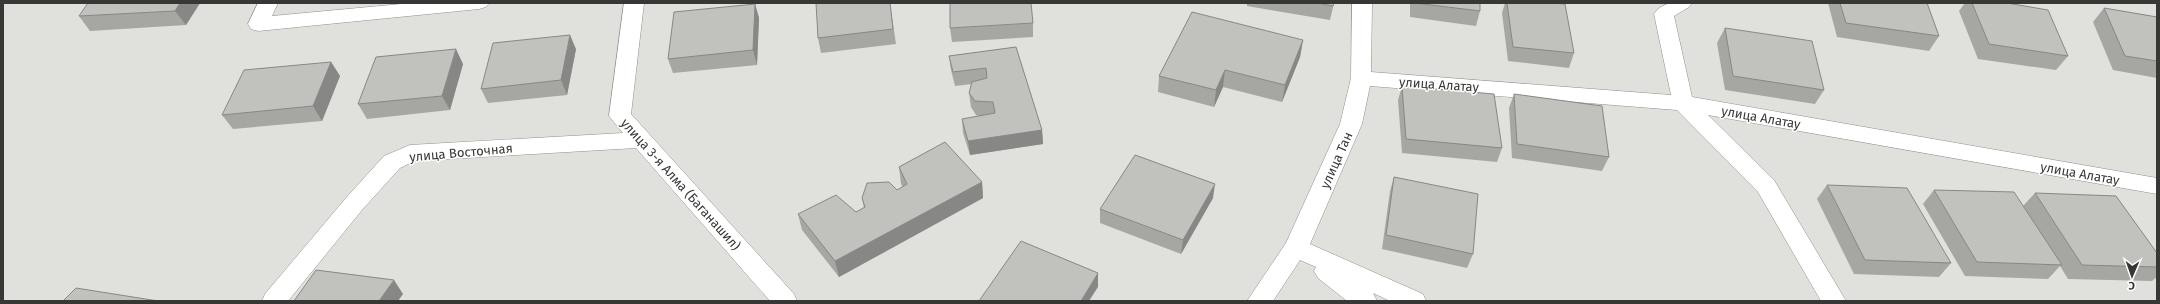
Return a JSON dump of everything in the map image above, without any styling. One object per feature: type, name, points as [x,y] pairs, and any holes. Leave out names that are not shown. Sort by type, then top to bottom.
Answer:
[{"type":"street","points":[[268,3],[258,24],[479,3]]},
{"type":"street","name":"улица 3-я Алма (Баганашил)","points":[[634,3],[620,116],[786,301]]},
{"type":"street","name":"улица Тан","points":[[1259,301],[1296,248],[1351,124],[1360,78],[1362,3]]},
{"type":"street","points":[[1682,3],[1664,14],[1683,103],[1766,186],[1834,301]]},
{"type":"street","name":"улица Алатау","points":[[1360,78],[1683,103],[2157,186]]},
{"type":"street","name":"улица Восточная","points":[[274,301],[354,204],[392,162],[410,153],[642,140]]},
{"type":"street","points":[[1296,248],[1365,301]]},
{"type":"street","points":[[1296,248],[1414,301]]},
{"type":"building","points":[[88,3],[180,3],[175,11],[79,16]]},
{"type":"building","points":[[816,3],[890,3],[893,29],[818,38]]},
{"type":"building","points":[[950,3],[1031,3],[1033,23],[950,28]]},
{"type":"building","points":[[1318,3],[1334,3],[1333,6]]},
{"type":"building","points":[[1415,3],[1480,3],[1480,11]]},
{"type":"building","points":[[1507,3],[1565,4],[1574,53],[1513,47]]},
{"type":"building","points":[[1840,3],[1927,3],[1939,36],[1846,23]]},
{"type":"building","points":[[1972,3],[2007,3],[2048,10],[2068,56],[1989,44]]},
{"type":"building","points":[[755,4],[753,50],[668,59],[674,12]]},
{"type":"building","points":[[2104,8],[2157,17],[2157,61],[2125,56]]},
{"type":"building","points":[[1192,12],[1303,40],[1285,85],[1225,70],[1216,90],[1159,76]]},
{"type":"building","points":[[1725,28],[1812,41],[1824,90],[1733,76]]},
{"type":"building","points":[[570,35],[561,80],[481,89],[493,43]]},
{"type":"building","points":[[1016,47],[1042,130],[968,141],[962,119],[995,113],[993,102],[975,101],[969,93],[972,82],[987,78],[986,68],[953,72],[949,56]]},
{"type":"building","points":[[456,49],[442,96],[358,104],[376,57]]},
{"type":"building","points":[[331,62],[313,106],[222,115],[244,70]]},
{"type":"building","points":[[1402,86],[1494,94],[1502,148],[1406,139]]},
{"type":"building","points":[[1514,94],[1602,106],[1609,157],[1517,144]]},
{"type":"building","points":[[945,142],[982,182],[835,261],[798,214],[836,195],[856,212],[865,207],[862,198],[867,183],[889,182],[897,190],[907,184],[899,167]]},
{"type":"building","points":[[1135,155],[1215,184],[1183,240],[1100,209]]},
{"type":"building","points":[[1394,177],[1478,194],[1473,254],[1386,235]]},
{"type":"building","points":[[1827,185],[1907,188],[1951,263],[1865,260]]},
{"type":"building","points":[[1934,190],[2014,192],[2062,265],[1977,262]]},
{"type":"building","points":[[2035,193],[2116,196],[2157,253],[2157,267],[2082,265]]},
{"type":"building","points":[[1021,241],[1098,273],[1081,301],[979,301]]},
{"type":"building","points":[[316,270],[394,280],[379,301],[294,301]]},
{"type":"building","points":[[76,288],[158,301],[63,301]]}]
